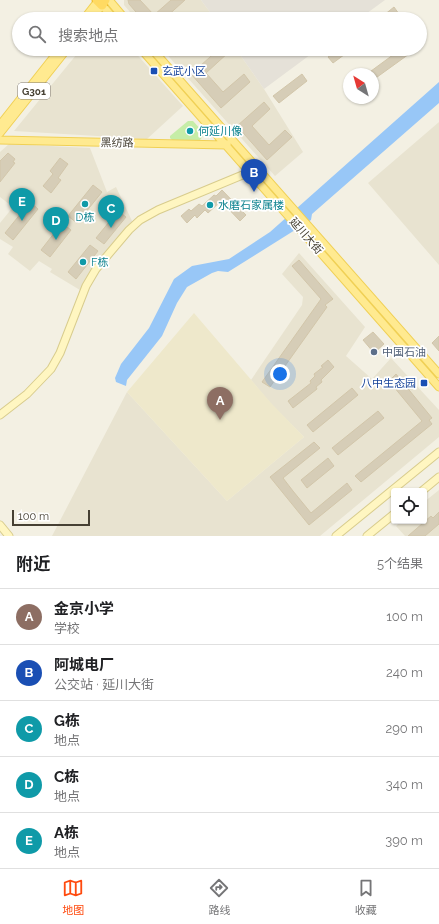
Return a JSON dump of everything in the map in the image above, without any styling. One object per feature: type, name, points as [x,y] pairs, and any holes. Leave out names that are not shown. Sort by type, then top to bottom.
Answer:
[{"type":"main road","points":[[91,12],[102,1]]},
{"type":"main road","points":[[95,12],[102,1]]},
{"type":"main road","points":[[102,1],[109,12]]},
{"type":"main road","points":[[102,1],[116,12]]},
{"type":"main road","name":"G301","points":[[0,125],[54,56]]},
{"type":"main road","name":"G301","points":[[0,133],[61,56]]},
{"type":"main road","name":"延川大街","points":[[147,56],[439,387]]},
{"type":"main road","name":"延川大街","points":[[158,56],[288,205],[439,374]]},
{"type":"main road","name":"黑纺路","points":[[0,140],[226,145]]},
{"type":"main road","points":[[226,145],[232,140]]},
{"type":"street","points":[[0,416],[27,394],[51,369],[60,353],[86,286],[96,269],[129,230],[140,220],[158,210],[257,169]]},
{"type":"street","points":[[336,536],[439,452]]},
{"type":"street","points":[[426,488],[439,477]]},
{"type":"street","points":[[367,536],[391,516]]},
{"type":"street","points":[[0,525],[9,536]]},
{"type":"shaded area","points":[[124,0],[201,0],[210,12],[130,12],[124,5]]},
{"type":"shaded area","points":[[201,0],[385,0],[369,12],[210,12]]},
{"type":"shaded area","points":[[75,56],[138,56],[183,106],[147,139],[14,131]]},
{"type":"shaded area","points":[[168,56],[241,56],[264,89],[303,152],[275,176]]},
{"type":"shaded area","points":[[241,56],[309,56],[264,89]]},
{"type":"shaded area","points":[[439,122],[439,265],[368,183]]},
{"type":"shaded area","points":[[9,144],[90,148],[107,192],[116,187],[133,223],[99,262],[80,290],[50,272],[52,269],[39,261],[30,271],[8,254],[13,247],[0,239],[0,223],[13,207],[0,197],[0,152]]},
{"type":"shaded area","points":[[299,253],[365,327],[346,356],[372,379],[391,358],[439,410],[439,437],[320,536],[52,536],[127,392],[227,501],[304,437],[271,404],[251,380],[302,305],[303,297],[282,274]]},
{"type":"shaded area","points":[[194,313],[271,403],[304,437],[227,501],[127,392]]},
{"type":"shaded area","points":[[439,490],[439,536],[405,536],[396,526],[398,524],[427,524],[427,500]]},
{"type":"green space","points":[[188,121],[193,121],[203,132],[204,135],[200,140],[172,140],[170,136]]},
{"type":"water","points":[[439,82],[439,103],[312,214],[311,220],[228,272],[218,271],[212,273],[187,287],[177,303],[162,336],[127,380],[126,386],[116,382],[115,378],[121,364],[149,328],[174,279],[192,266],[229,259],[270,232]]},
{"type":"building","points":[[128,0],[140,0],[151,12],[136,12],[129,4]]},
{"type":"building","points":[[171,0],[185,0],[172,12],[157,12]]},
{"type":"building","points":[[394,7],[398,12],[388,12]]},
{"type":"building","points":[[211,56],[225,56],[206,73],[223,92],[244,74],[250,82],[221,108],[191,74]]},
{"type":"building","points":[[329,56],[342,56],[333,63],[328,57]]},
{"type":"building","points":[[391,56],[406,56],[379,76],[379,68],[375,68]]},
{"type":"building","points":[[302,74],[307,81],[279,103],[273,96]]},
{"type":"building","points":[[264,102],[270,109],[252,126],[269,145],[285,130],[292,137],[267,160],[237,126]]},
{"type":"building","points":[[8,153],[15,159],[13,162],[15,163],[0,182],[0,161]]},
{"type":"building","points":[[60,158],[68,164],[58,178],[61,180],[51,193],[43,186],[53,174],[50,171]]},
{"type":"building","name":"D栋","points":[[93,185],[102,192],[77,223],[68,216]]},
{"type":"building","name":"水磨石家属楼","points":[[222,190],[246,215],[240,221],[221,201],[208,213],[205,210],[197,218],[195,215],[187,223],[181,216],[189,209],[191,211],[199,204],[202,206]]},
{"type":"building","points":[[30,202],[38,209],[13,240],[5,233]]},
{"type":"building","points":[[118,211],[126,217],[104,244],[96,238]]},
{"type":"building","points":[[62,223],[71,230],[50,257],[41,250]]},
{"type":"building","name":"F栋","points":[[90,245],[98,251],[76,279],[68,272]]},
{"type":"building","points":[[299,260],[333,299],[325,305],[327,307],[270,387],[262,382],[321,299],[292,266]]},
{"type":"building","points":[[373,332],[384,344],[374,353],[363,340]]},
{"type":"building","points":[[439,336],[439,351],[432,343]]},
{"type":"building","points":[[328,360],[334,367],[321,380],[322,382],[316,387],[317,389],[293,408],[288,401],[311,383],[310,381],[315,376],[314,374],[323,367],[321,366]]},
{"type":"building","points":[[396,374],[432,418],[429,420],[432,424],[361,482],[355,476],[422,421],[389,381]]},
{"type":"building","points":[[352,388],[358,395],[313,432],[307,425]]},
{"type":"building","points":[[378,411],[384,418],[338,455],[332,448]]},
{"type":"building","points":[[314,442],[320,448],[283,478],[293,491],[311,513],[347,483],[352,490],[309,525],[270,477]]},
{"type":"building","points":[[328,458],[334,466],[307,488],[301,480]]},
{"type":"building","points":[[439,512],[439,524],[425,536],[408,536],[422,524],[427,524],[427,519],[431,516],[433,518]]},
{"type":"place","name":"玄武小区","points":[[154,71]]},
{"type":"place","name":"何延川像","points":[[190,131]]},
{"type":"place","name":"阿城电厂","points":[[254,192]]},
{"type":"place","name":"D栋","points":[[85,204]]},
{"type":"place","name":"水磨石家属楼","points":[[210,205]]},
{"type":"place","name":"A栋","points":[[22,221]]},
{"type":"place","name":"G栋","points":[[111,228]]},
{"type":"place","name":"C栋","points":[[56,240]]},
{"type":"place","name":"F栋","points":[[83,262]]},
{"type":"place","name":"中国石油","points":[[374,352]]},
{"type":"place","name":"八中生态园","points":[[424,383]]},
{"type":"place","name":"金京小学","points":[[220,420]]}]
